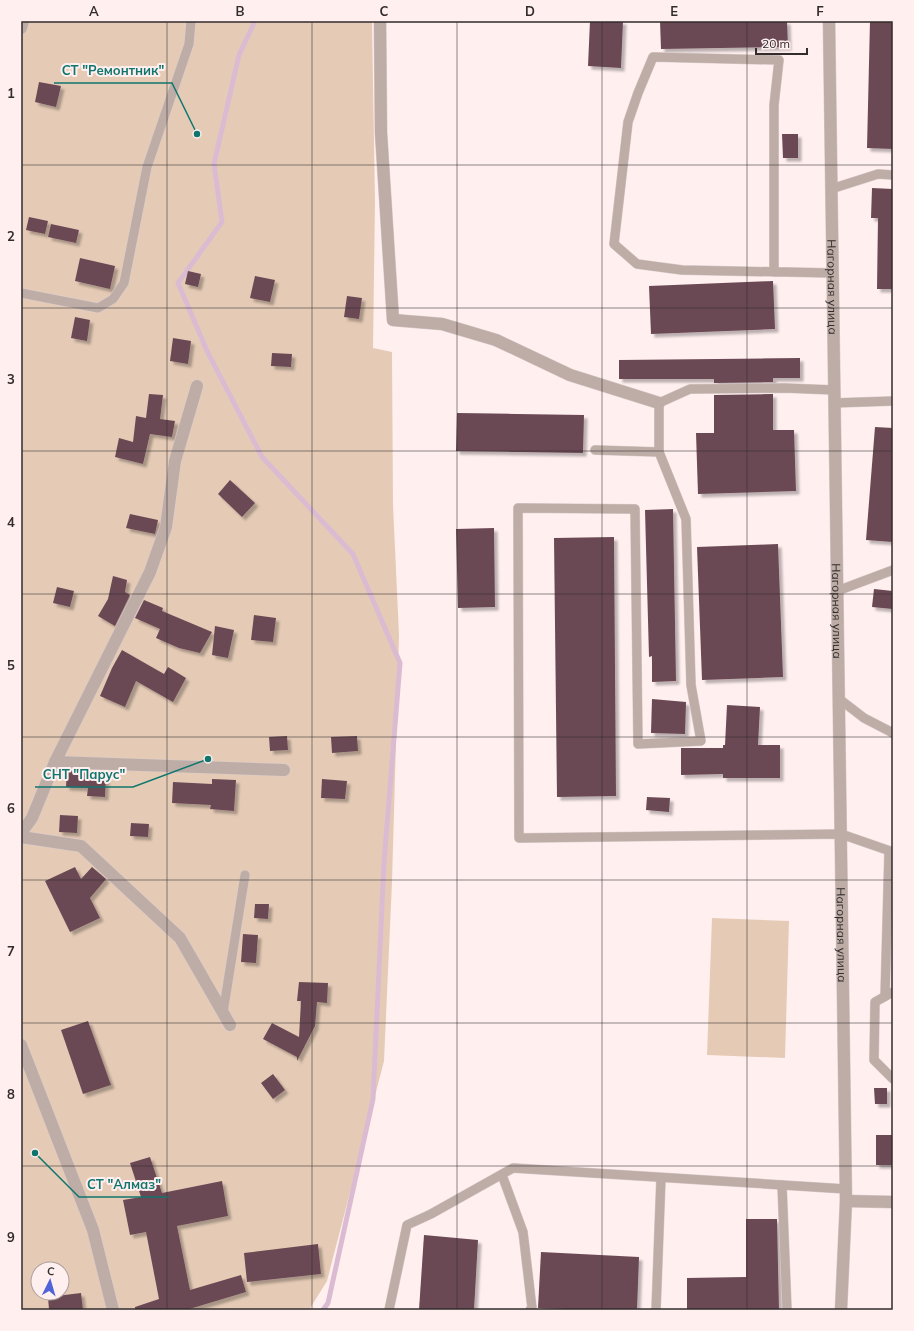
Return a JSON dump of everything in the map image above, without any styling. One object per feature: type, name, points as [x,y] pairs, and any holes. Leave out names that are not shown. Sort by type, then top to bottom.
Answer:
[{"type":"street","points":[[21,28],[23,21]]},
{"type":"street","points":[[380,21],[381,134],[393,320],[442,324],[496,340],[570,375],[659,403]]},
{"type":"street","name":"Нагорная улица","points":[[829,21],[846,1195],[841,1310]]},
{"type":"street","points":[[21,833],[32,818],[55,762],[150,572],[166,527],[175,461],[197,386]]},
{"type":"street","points":[[55,762],[284,770]]},
{"type":"street","points":[[21,837],[81,846],[180,938],[230,1025]]},
{"type":"street","points":[[21,1045],[93,1230],[113,1310]]},
{"type":"street","points":[[846,1195],[893,1202]]},
{"type":"lane","points":[[21,293],[98,308],[113,299],[124,283],[147,167],[189,44],[191,21]]},
{"type":"lane","points":[[774,272],[774,105],[779,60],[653,57],[628,122],[614,244],[637,264],[682,270],[774,272],[832,273]]},
{"type":"lane","points":[[831,189],[878,174],[893,175]]},
{"type":"lane","points":[[834,390],[784,388],[690,388],[659,403],[660,452],[686,519],[692,685],[701,741],[638,744],[635,509],[518,508],[519,838],[841,834],[891,851],[889,994],[875,1002],[874,1060],[893,1079]]},
{"type":"lane","points":[[834,403],[893,402]]},
{"type":"lane","points":[[596,450],[660,452]]},
{"type":"lane","points":[[837,591],[893,570]]},
{"type":"lane","points":[[838,698],[864,718],[893,733]]},
{"type":"lane","points":[[222,1013],[245,875]]},
{"type":"lane","points":[[389,1310],[407,1225],[431,1214],[513,1168],[782,1185],[846,1195]]},
{"type":"lane","points":[[502,1174],[523,1232],[532,1308],[530,1310]]},
{"type":"lane","points":[[656,1310],[660,1178]]},
{"type":"lane","points":[[782,1185],[787,1310]]},
{"type":"shaded area","points":[[21,21],[372,21],[375,201],[373,348],[392,352],[393,505],[399,635],[392,882],[384,1061],[327,1281],[309,1310],[21,1310]]},
{"type":"shaded area","points":[[712,918],[789,921],[785,1058],[707,1055]]},
{"type":"building","points":[[590,21],[623,21],[621,68],[588,66]]},
{"type":"building","points":[[660,21],[787,21],[788,47],[661,49]]},
{"type":"building","points":[[870,21],[893,21],[893,149],[867,148]]},
{"type":"building","points":[[39,82],[61,86],[56,107],[35,102]]},
{"type":"building","points":[[782,134],[798,134],[798,158],[783,158]]},
{"type":"building","points":[[872,188],[893,189],[893,289],[877,289],[878,218],[871,218]]},
{"type":"building","points":[[29,217],[48,221],[45,234],[26,230]]},
{"type":"building","points":[[51,224],[79,230],[76,243],[48,237]]},
{"type":"building","points":[[80,258],[115,266],[110,289],[75,281]]},
{"type":"building","points":[[188,271],[201,274],[198,287],[185,284]]},
{"type":"building","points":[[255,276],[275,280],[270,302],[250,298]]},
{"type":"building","points":[[773,281],[775,329],[651,334],[649,286]]},
{"type":"building","points":[[347,296],[362,298],[359,319],[344,317]]},
{"type":"building","points":[[75,317],[90,320],[87,341],[71,338]]},
{"type":"building","points":[[173,338],[191,341],[188,364],[170,361]]},
{"type":"building","points":[[272,353],[292,354],[291,367],[271,366]]},
{"type":"building","points":[[800,358],[800,378],[773,378],[773,382],[714,383],[714,379],[619,379],[619,360]]},
{"type":"building","points":[[149,394],[163,395],[160,419],[175,421],[172,437],[150,434],[143,464],[115,457],[119,438],[133,442],[136,416],[146,418]]},
{"type":"building","points":[[773,394],[773,430],[794,430],[796,491],[698,494],[696,433],[714,433],[714,395]]},
{"type":"building","points":[[457,413],[584,415],[583,453],[456,451]]},
{"type":"building","points":[[875,427],[893,428],[893,542],[866,540]]},
{"type":"building","points":[[230,480],[255,503],[242,517],[218,494]]},
{"type":"building","points":[[673,509],[676,681],[652,682],[652,656],[649,657],[645,510]]},
{"type":"building","points":[[130,514],[158,520],[155,534],[126,528]]},
{"type":"building","points":[[494,528],[495,607],[458,608],[456,529]]},
{"type":"building","points":[[614,537],[616,796],[557,797],[554,538]]},
{"type":"building","points":[[778,544],[783,677],[702,680],[697,547]]},
{"type":"building","points":[[113,576],[127,580],[125,592],[130,595],[115,626],[98,616],[108,599]]},
{"type":"building","points":[[57,587],[74,591],[70,607],[53,603]]},
{"type":"building","points":[[874,589],[893,591],[893,609],[872,607]]},
{"type":"building","points":[[144,600],[163,608],[162,611],[212,632],[200,653],[179,648],[156,638],[160,629],[135,618]]},
{"type":"building","points":[[254,615],[276,618],[273,642],[251,640]]},
{"type":"building","points":[[215,626],[234,630],[228,658],[212,655]]},
{"type":"building","points":[[122,650],[164,674],[168,667],[186,678],[173,702],[136,681],[125,707],[100,696],[112,668]]},
{"type":"building","points":[[652,699],[686,702],[685,734],[651,733]]},
{"type":"building","points":[[727,705],[760,707],[758,745],[780,745],[780,778],[723,778],[723,774],[681,775],[681,748],[723,748],[723,745],[725,745]]},
{"type":"building","points":[[287,736],[288,750],[270,751],[269,737]]},
{"type":"building","points":[[357,736],[358,751],[332,753],[331,737]]},
{"type":"building","points":[[67,770],[85,771],[85,774],[106,775],[105,797],[87,796],[88,788],[66,787]]},
{"type":"building","points":[[212,779],[236,780],[234,811],[210,809],[211,805],[172,803],[173,782],[212,784]]},
{"type":"building","points":[[322,779],[347,781],[345,799],[321,798]]},
{"type":"building","points":[[647,797],[670,798],[669,812],[646,810]]},
{"type":"building","points":[[60,815],[78,816],[77,833],[59,832]]},
{"type":"building","points":[[131,823],[149,824],[148,837],[130,836]]},
{"type":"building","points":[[75,867],[81,879],[92,867],[106,879],[90,898],[100,918],[70,932],[45,881]]},
{"type":"building","points":[[255,904],[269,904],[268,919],[254,918]]},
{"type":"building","points":[[243,934],[258,935],[256,963],[241,962]]},
{"type":"building","points":[[299,982],[328,983],[327,1003],[317,1002],[315,1026],[297,1061],[297,1057],[263,1039],[272,1023],[299,1037],[301,1001],[297,1001]]},
{"type":"building","points":[[88,1021],[111,1085],[83,1094],[61,1030]]},
{"type":"building","points":[[273,1074],[285,1090],[273,1099],[261,1083]]},
{"type":"building","points":[[874,1088],[887,1088],[887,1104],[875,1104]]},
{"type":"building","points":[[876,1135],[893,1135],[893,1165],[876,1165]]},
{"type":"building","points":[[150,1157],[162,1193],[222,1181],[228,1216],[177,1226],[190,1290],[241,1275],[246,1292],[186,1310],[135,1310],[135,1307],[159,1299],[146,1232],[130,1235],[123,1200],[141,1197],[130,1163]]},
{"type":"building","points":[[746,1219],[777,1219],[779,1310],[687,1310],[687,1278],[746,1277]]},
{"type":"building","points":[[424,1235],[478,1240],[474,1310],[419,1310]]},
{"type":"building","points":[[318,1244],[321,1274],[247,1282],[244,1253]]},
{"type":"building","points":[[541,1252],[639,1257],[637,1310],[538,1308]]},
{"type":"building","points":[[81,1293],[83,1310],[49,1310],[48,1301],[70,1301],[70,1294]]},
{"type":"waterway","points":[[255,21],[239,55],[214,164],[222,222],[178,283],[207,351],[262,457],[353,554],[400,663],[384,863],[373,1099],[328,1303],[323,1310]]},
{"type":"place","name":"СТ \"Ремонтник\"","points":[[197,134]]},
{"type":"place","name":"СНТ \"Парус\"","points":[[208,759]]},
{"type":"place","name":"СТ \"Алмаз\"","points":[[35,1153]]}]
